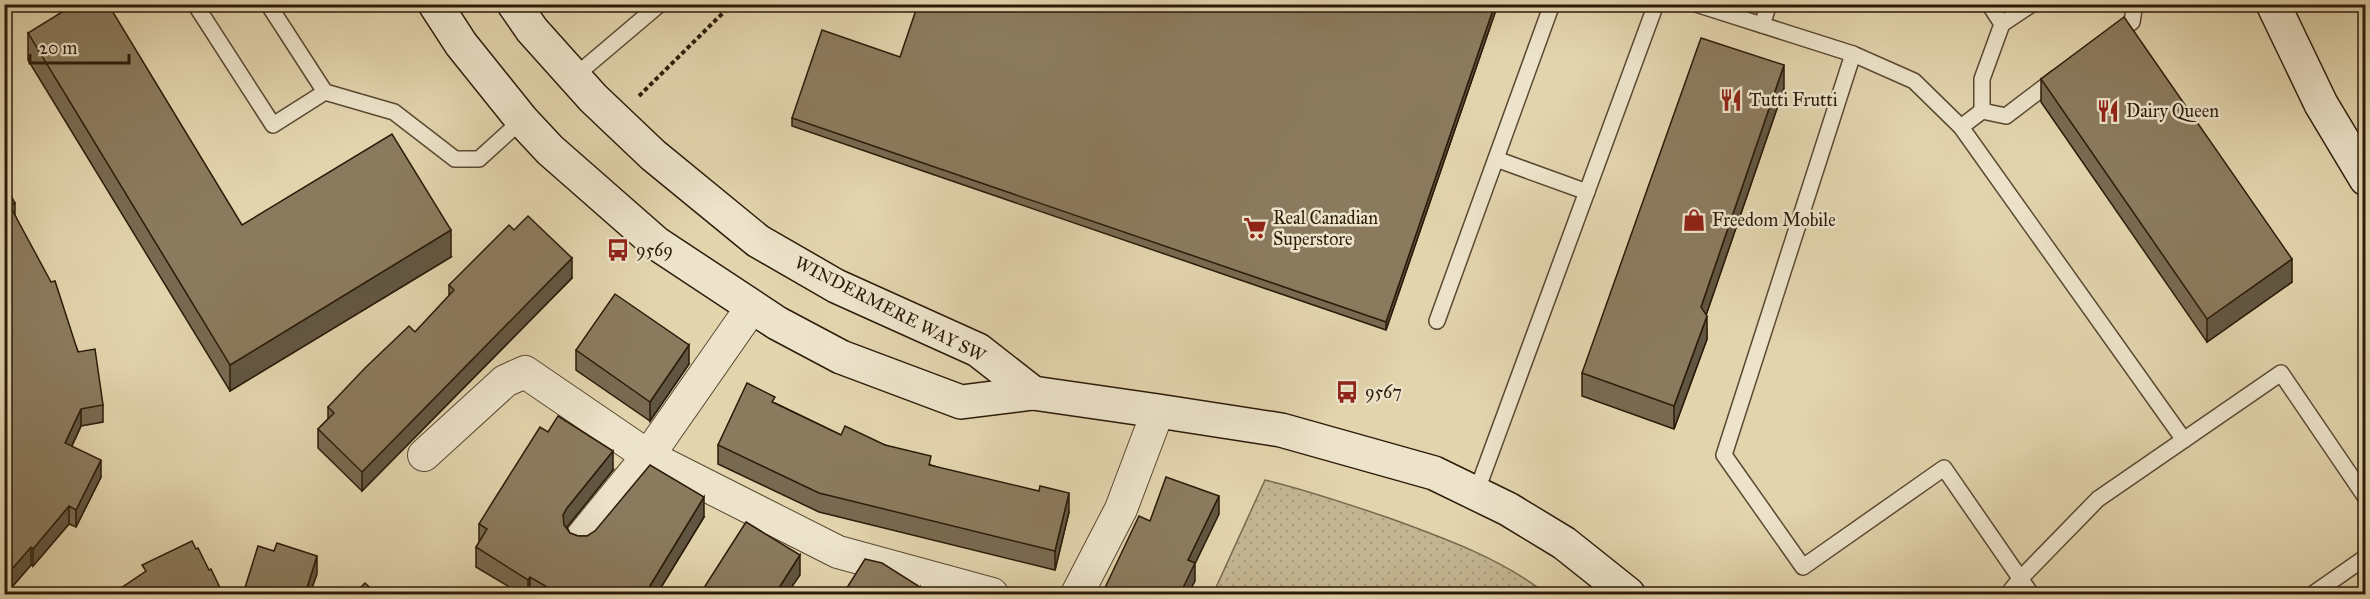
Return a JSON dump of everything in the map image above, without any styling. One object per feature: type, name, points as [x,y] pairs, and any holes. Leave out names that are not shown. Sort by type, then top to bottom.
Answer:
[{"type":"street","name":"WINDERMERE WAY SW","points":[[435,4],[461,44],[522,120],[557,157],[656,243],[777,323],[841,357],[961,402],[1033,393],[1158,411],[1281,430],[1434,473],[1508,509],[1564,543],[1628,594]]},
{"type":"street","name":"WINDERMERE WAY SW","points":[[514,4],[531,30],[593,98],[653,155],[758,241],[836,286],[978,350],[1033,393]]},
{"type":"street","points":[[2273,4],[2321,104],[2366,179]]},
{"type":"street","points":[[581,538],[648,456],[752,307]]},
{"type":"street","points":[[424,455],[505,381],[525,372],[648,456],[838,552],[992,594]]},
{"type":"street","points":[[1077,594],[1121,509],[1158,411]]},
{"type":"lane","points":[[195,4],[273,125],[325,92]]},
{"type":"lane","points":[[268,4],[325,92],[394,112],[455,159],[478,159],[522,120]]},
{"type":"lane","points":[[575,76],[660,4]]},
{"type":"lane","points":[[1437,321],[1552,4]]},
{"type":"lane","points":[[1476,493],[1656,4]]},
{"type":"lane","points":[[1696,4],[1853,54],[1914,81],[1961,127],[2184,440]]},
{"type":"lane","points":[[1762,25],[1769,4]]},
{"type":"lane","points":[[1989,4],[2002,24]]},
{"type":"lane","points":[[1982,111],[1982,79],[2002,24],[2032,4]]},
{"type":"lane","points":[[2105,42],[2132,22],[2135,4]]},
{"type":"lane","points":[[1853,54],[1724,455],[1803,567],[1944,468],[2031,594]]},
{"type":"lane","points":[[1961,127],[1982,111],[2006,116],[2069,69]]},
{"type":"lane","points":[[1496,159],[1587,192]]},
{"type":"lane","points":[[2008,594],[2098,499],[2281,373],[2366,498]]},
{"type":"lane","points":[[2313,594],[2366,557]]},
{"type":"path","points":[[639,96],[732,4]]},
{"type":"shaded area","points":[[1265,480],[1343,502],[1450,541],[1511,570],[1546,594],[1213,594]]},
{"type":"building","points":[[75,4],[108,4],[242,225],[392,134],[451,230],[230,365],[28,33]]},
{"type":"building","name":"Real Canadian Superstore","points":[[918,4],[1495,4],[1386,322],[792,118],[822,30],[900,57]]},
{"type":"building","points":[[2124,17],[2292,259],[2207,319],[2041,79]]},
{"type":"building","points":[[1701,38],[1784,65],[1701,307],[1707,316],[1674,406],[1582,373]]},
{"type":"building","points":[[4,184],[15,203],[10,206],[51,282],[55,281],[78,352],[95,349],[103,405],[81,409],[65,443],[101,460],[76,510],[69,506],[33,549],[31,547],[12,569],[4,563],[4,437],[6,434],[4,424]]},
{"type":"building","points":[[528,216],[572,258],[362,472],[318,429],[334,413],[328,407],[409,326],[415,332],[454,290],[449,285],[509,225],[514,230]]},
{"type":"building","points":[[615,294],[689,345],[650,402],[576,350]]},
{"type":"building","points":[[747,383],[775,397],[772,402],[841,435],[845,426],[885,445],[931,456],[929,465],[1039,491],[1040,486],[1069,493],[1055,551],[819,493],[718,445]]},
{"type":"building","points":[[558,416],[613,451],[563,515],[564,525],[570,533],[587,536],[595,531],[650,465],[704,497],[645,594],[559,594],[530,577],[528,580],[476,547],[487,529],[479,524],[492,503],[540,427],[548,432]]},
{"type":"building","points":[[1166,477],[1219,496],[1188,560],[1195,563],[1180,594],[1102,594],[1139,516],[1150,521]]},
{"type":"building","points":[[746,522],[800,555],[775,594],[700,594]]},
{"type":"building","points":[[192,541],[209,570],[211,569],[223,594],[112,594],[146,571],[142,565]]},
{"type":"building","points":[[277,543],[317,556],[305,594],[243,594],[258,546],[274,551]]},
{"type":"building","points":[[865,559],[882,563],[920,587],[916,594],[843,594]]},
{"type":"building","points":[[365,583],[377,594],[354,594]]},
{"type":"building","points":[[977,589],[986,594],[973,594]]},
{"type":"place","name":"Tutti Frutti","points":[[1731,100]]},
{"type":"place","name":"Dairy Queen","points":[[2108,111]]},
{"type":"place","name":"Freedom Mobile","points":[[1694,220]]},
{"type":"place","name":"Real Canadian Superstore","points":[[1255,228]]},
{"type":"place","name":"9569","points":[[618,250]]},
{"type":"place","name":"9567","points":[[1347,392]]}]
